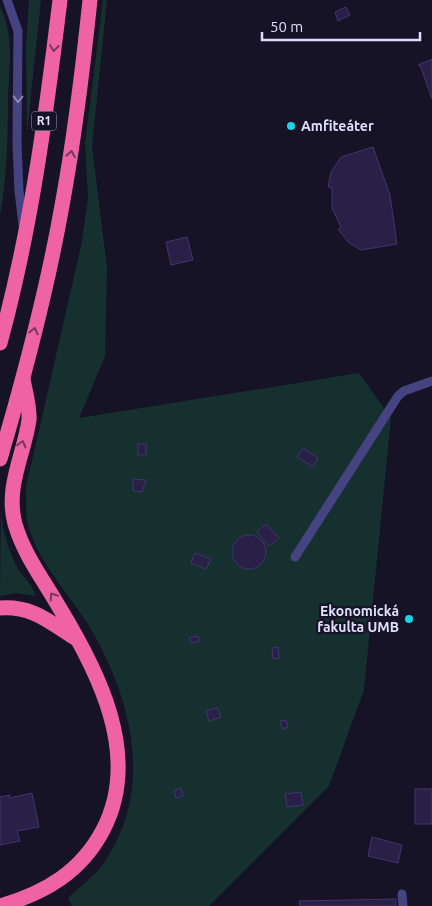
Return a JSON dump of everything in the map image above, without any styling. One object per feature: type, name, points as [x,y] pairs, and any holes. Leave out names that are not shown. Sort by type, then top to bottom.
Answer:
[{"type":"highway","name":"R1","points":[[0,343],[25,241],[38,163],[60,0]]},
{"type":"highway","name":"R1","points":[[0,459],[23,379],[64,194],[90,0]]},
{"type":"highway","points":[[0,906],[45,889],[74,869],[95,844],[115,802],[118,771],[113,726],[100,685],[60,607],[31,564],[14,521],[13,492],[16,464],[29,419],[23,379]]},
{"type":"highway","points":[[0,608],[18,607],[34,612],[76,639]]},
{"type":"lane","points":[[7,0],[18,31],[17,143],[19,191],[25,241]]},
{"type":"lane","points":[[295,557],[398,396],[404,391],[432,381]]},
{"type":"lane","points":[[402,894],[403,906]]},
{"type":"green space","points":[[29,0],[41,0],[27,133],[26,47]]},
{"type":"green space","points":[[103,0],[107,0],[92,146],[107,268],[105,356],[79,418],[359,373],[391,418],[364,690],[329,786],[209,906],[72,906],[68,898],[101,867],[117,840],[128,811],[133,782],[133,753],[128,723],[121,694],[110,666],[88,624],[41,555],[28,525],[26,511],[26,487],[81,246],[88,199],[85,143]]},
{"type":"green space","points":[[0,7],[8,29],[10,52],[7,157],[0,216]]},
{"type":"green space","points":[[1,508],[3,528],[9,549],[18,569],[32,587],[36,596],[16,593],[0,596]]},
{"type":"building","points":[[346,7],[350,15],[338,21],[335,12]]},
{"type":"building","points":[[432,59],[432,99],[420,65],[418,65]]},
{"type":"building","points":[[373,147],[390,195],[397,244],[361,250],[349,243],[338,229],[341,227],[332,208],[332,188],[328,187],[331,172],[341,157]]},
{"type":"building","points":[[187,237],[193,260],[171,265],[166,242]]},
{"type":"building","points":[[138,444],[146,444],[146,455],[138,455]]},
{"type":"building","points":[[303,448],[318,458],[313,467],[297,457]]},
{"type":"building","points":[[133,479],[146,480],[142,492],[133,491]]},
{"type":"building","points":[[266,524],[279,538],[269,546],[257,532]]},
{"type":"building","points":[[249,535],[261,540],[266,552],[261,564],[249,569],[237,564],[232,552],[237,540]]},
{"type":"building","points":[[195,553],[211,559],[206,569],[191,563]]},
{"type":"building","points":[[198,636],[200,641],[191,643],[189,638]]},
{"type":"building","points":[[278,647],[279,658],[273,659],[272,648]]},
{"type":"building","points":[[217,708],[221,717],[209,721],[206,711]]},
{"type":"building","points":[[286,720],[288,727],[282,729],[280,721]]},
{"type":"building","points":[[181,788],[183,796],[176,798],[174,791]]},
{"type":"building","points":[[415,789],[432,789],[432,824],[415,824]]},
{"type":"building","points":[[301,792],[303,805],[287,807],[285,794]]},
{"type":"building","points":[[32,793],[39,827],[17,831],[20,841],[0,845],[0,797],[10,795],[10,798]]},
{"type":"building","points":[[372,837],[402,845],[398,863],[368,856]]},
{"type":"building","points":[[396,899],[396,906],[300,906],[299,901]]},
{"type":"place","name":"Amfiteáter","points":[[291,126]]},
{"type":"place","name":"Ekonomická fakulta UMB","points":[[409,619]]}]
